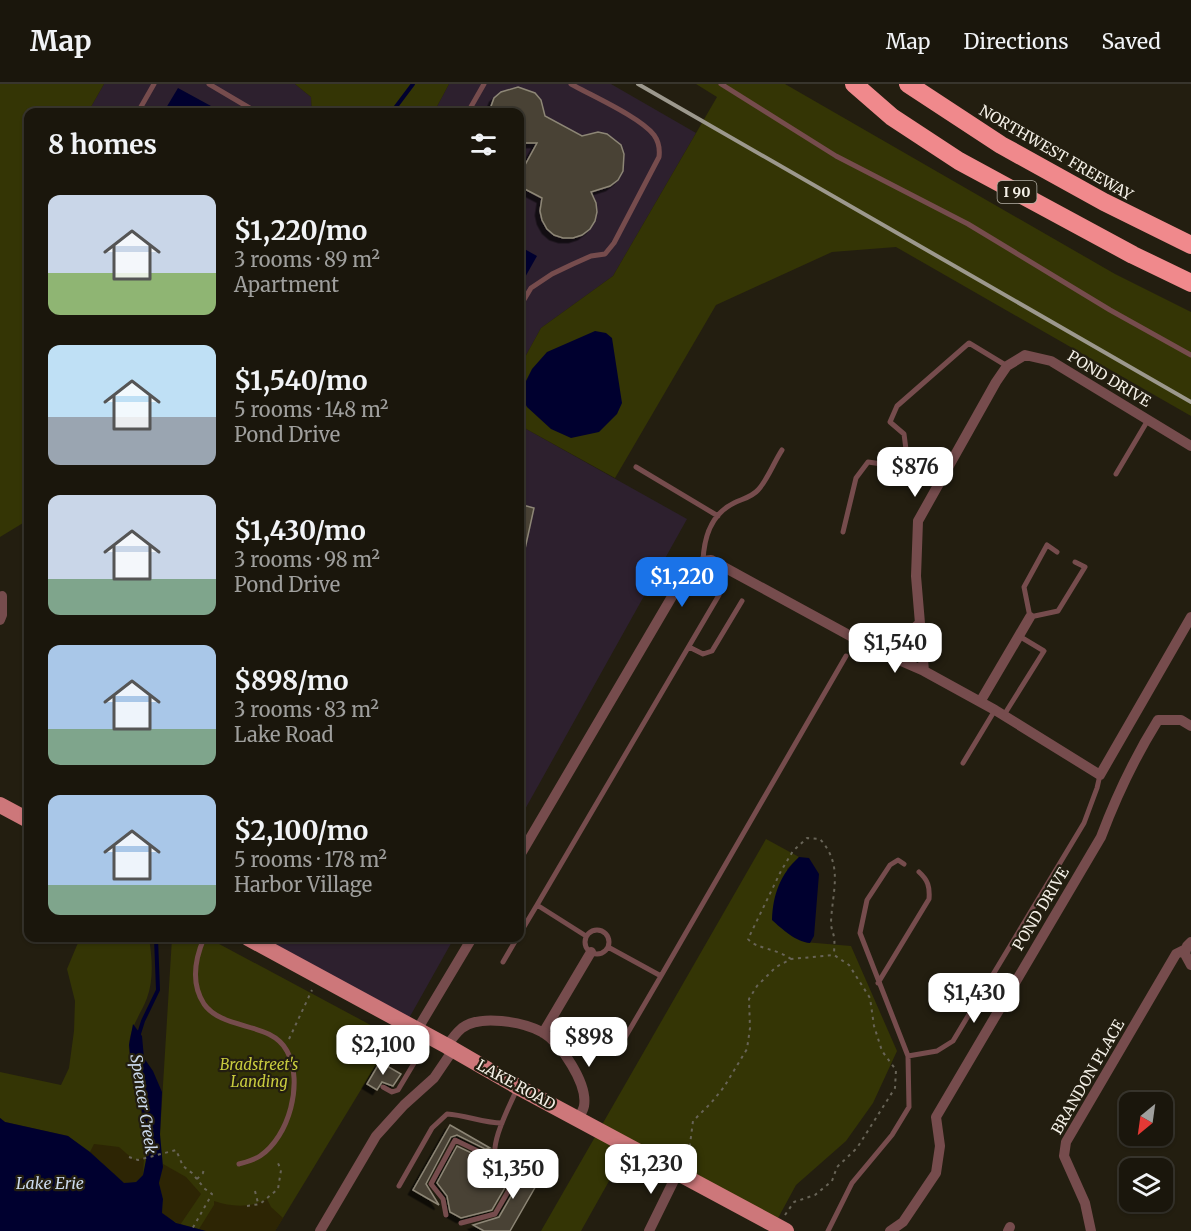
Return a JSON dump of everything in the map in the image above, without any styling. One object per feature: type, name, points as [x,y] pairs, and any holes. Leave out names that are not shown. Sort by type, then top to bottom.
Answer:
[{"type":"highway","name":"I 90","points":[[854,84],[892,117],[959,161],[1133,255],[1191,283]]},
{"type":"highway","name":"NORTHWEST FREEWAY","points":[[908,84],[1001,145],[1104,202],[1191,245]]},
{"type":"main road","points":[[0,805],[24,818]]},
{"type":"main road","name":"LAKE ROAD","points":[[255,942],[450,1048],[518,1088],[578,1119],[681,1166],[778,1225]]},
{"type":"street","name":"POND DRIVE","points":[[1007,366],[1025,354],[1051,361],[1191,446]]},
{"type":"street","points":[[924,671],[916,576],[918,521],[1007,366]]},
{"type":"street","points":[[524,848],[687,571],[703,561],[711,560],[878,651],[924,671],[999,713],[1100,775],[1191,617]]},
{"type":"street","points":[[0,620],[2,597]]},
{"type":"street","points":[[980,702],[1030,617]]},
{"type":"street","points":[[878,651],[899,642],[920,623]]},
{"type":"street","name":"POND DRIVE","points":[[890,1231],[903,1222],[936,1173],[940,1146],[936,1117],[1101,837],[1112,807],[1148,736],[1158,720],[1180,720],[1191,725]]},
{"type":"street","points":[[423,1033],[470,942]]},
{"type":"street","points":[[1188,945],[1186,957],[1191,965]]},
{"type":"street","name":"BRANDON PLACE","points":[[1091,1231],[1085,1203],[1064,1156],[1065,1142],[1176,954],[1188,945]]},
{"type":"street","points":[[543,1033],[591,952]]},
{"type":"street","points":[[320,1231],[376,1136],[404,1105],[434,1078],[462,1028],[472,1023],[486,1020],[504,1021],[543,1033],[570,1063],[579,1080],[584,1107],[578,1119]]},
{"type":"street","points":[[649,1231],[681,1166]]},
{"type":"lane","points":[[140,108],[154,84]]},
{"type":"lane","points":[[209,84],[250,108]]},
{"type":"lane","points":[[470,108],[484,84]]},
{"type":"lane","points":[[524,300],[531,288],[552,274],[591,256],[605,254],[614,243],[659,157],[660,147],[646,128],[571,84]]},
{"type":"lane","points":[[721,84],[836,156],[968,224],[1110,310],[1191,355]]},
{"type":"lane","points":[[907,457],[904,434],[890,422],[897,406],[969,343],[1007,366]]},
{"type":"lane","points":[[1116,474],[1148,420]]},
{"type":"lane","points":[[703,561],[707,532],[718,516],[734,503],[744,500],[758,490],[782,450]]},
{"type":"lane","points":[[907,457],[942,478]]},
{"type":"lane","points":[[843,532],[856,478],[868,462],[889,465],[907,457]]},
{"type":"lane","points":[[636,467],[718,516]]},
{"type":"lane","points":[[1057,552],[1047,545],[1024,587],[1030,617],[1058,611],[1085,567],[1075,562]]},
{"type":"lane","points":[[524,926],[719,595]]},
{"type":"lane","points":[[689,647],[703,654],[712,651],[742,601]]},
{"type":"lane","points":[[963,764],[1044,651],[1019,636]]},
{"type":"lane","points":[[623,1041],[846,656]]},
{"type":"lane","points":[[908,1056],[938,1052],[953,1041],[1084,823],[1100,775]]},
{"type":"lane","points":[[828,1231],[852,1183],[892,1135],[909,1107],[908,1056],[860,933],[867,900],[890,865],[898,860],[904,864]]},
{"type":"lane","points":[[878,982],[929,899],[930,889],[926,879],[919,872]]},
{"type":"lane","points":[[537,905],[586,936]]},
{"type":"lane","points":[[594,930],[602,931],[608,936],[608,947],[601,953],[591,952],[585,946],[586,936],[594,930]]},
{"type":"lane","points":[[203,942],[195,973],[198,993],[206,1006],[218,1015],[258,1030],[280,1042],[288,1052],[294,1077],[294,1100],[281,1131],[262,1155],[239,1164]]},
{"type":"lane","points":[[503,962],[515,942]]},
{"type":"lane","points":[[608,947],[661,976]]},
{"type":"lane","points":[[383,1087],[392,1092],[398,1090],[423,1033]]},
{"type":"lane","points":[[461,1223],[495,1214],[516,1178],[497,1163],[493,1152],[502,1123],[518,1088]]},
{"type":"lane","points":[[399,1186],[432,1128],[447,1114],[464,1115],[487,1123],[502,1123]]},
{"type":"lane","points":[[446,1215],[443,1199],[430,1184],[455,1140],[484,1154],[493,1152]]},
{"type":"path","points":[[791,959],[782,952],[753,945],[748,939],[781,871],[793,851],[807,838],[820,839],[830,850],[835,867],[831,925],[835,939],[834,955]]},
{"type":"path","points":[[681,1166],[691,1142],[693,1121],[724,1087],[747,1049],[750,1028],[749,999],[757,986],[776,967],[791,959],[834,955],[849,965],[870,998],[874,1026],[882,1051],[896,1070],[895,1088],[872,1128],[857,1148],[837,1167],[832,1181],[814,1195],[794,1202],[778,1225]]},
{"type":"path","points":[[287,1045],[312,990]]},
{"type":"path","points":[[129,1157],[134,1160],[176,1150],[183,1166],[204,1189],[212,1194],[191,1231]]},
{"type":"path","points":[[247,1206],[258,1204],[278,1189],[281,1170],[277,1161]]},
{"type":"path","points":[[197,1179],[203,1173],[204,1168]]},
{"type":"path","points":[[255,1191],[258,1204]]},
{"type":"shaded area","points":[[104,84],[295,84],[311,97],[312,108],[90,108]]},
{"type":"shaded area","points":[[449,84],[611,84],[696,133],[613,276],[541,328],[524,359],[524,108],[436,108]]},
{"type":"shaded area","points":[[524,428],[687,519],[524,811]]},
{"type":"shaded area","points":[[267,942],[452,942],[408,1020]]},
{"type":"green space","points":[[0,84],[104,84],[90,108],[24,108],[24,522],[0,537]]},
{"type":"green space","points":[[295,84],[449,84],[436,108],[312,108],[311,97]]},
{"type":"green space","points":[[696,84],[785,84],[1115,274],[1191,312],[1191,416],[896,247],[832,252],[716,305],[615,478],[524,428],[524,359],[541,328],[613,276],[717,97]]},
{"type":"green space","points":[[766,839],[799,857],[787,869],[804,942],[851,946],[897,1051],[873,1103],[846,1141],[796,1185],[777,1220],[632,1140],[581,1231],[541,1231]]},
{"type":"green space","name":"Bradstreet's Landing","points":[[78,942],[150,942],[152,960],[151,983],[147,998],[131,1032],[129,1045],[131,1069],[146,1141],[160,1134],[172,942],[215,942],[393,1037],[275,1231],[206,1231],[176,1223],[68,1136],[5,1122],[0,1118],[0,1072],[61,1085],[69,1068],[75,1001],[67,969]]},
{"type":"sand","points":[[94,1144],[119,1147],[134,1160],[144,1158],[143,1175],[136,1182],[124,1183],[90,1152]]},
{"type":"sand","points":[[163,1164],[186,1177],[201,1194],[180,1225],[162,1213],[163,1199],[159,1183]]},
{"type":"sand","points":[[267,1199],[271,1207],[283,1218],[275,1231],[206,1231],[199,1229],[214,1205],[214,1201],[241,1206]]},
{"type":"water","points":[[178,88],[215,108],[166,108]]},
{"type":"water","points":[[524,249],[537,256],[524,279]]},
{"type":"water","points":[[595,331],[606,333],[612,338],[622,403],[617,414],[599,432],[571,438],[551,429],[527,407],[524,401],[524,385],[532,369],[547,352]]},
{"type":"water","points":[[799,857],[809,858],[819,874],[814,936],[810,943],[794,938],[772,920],[774,902],[782,878]]},
{"type":"water","name":"Lake Erie","points":[[133,1024],[142,1036],[144,1058],[153,1071],[162,1092],[160,1134],[163,1167],[159,1183],[163,1199],[162,1213],[176,1223],[206,1231],[0,1231],[0,1118],[5,1122],[68,1136],[90,1152],[124,1183],[136,1182],[143,1175],[146,1160],[146,1126],[134,1082],[129,1045]]},
{"type":"building","points":[[518,87],[535,93],[541,100],[545,116],[582,136],[598,132],[607,134],[621,145],[624,154],[623,171],[618,180],[610,186],[591,192],[597,212],[590,229],[582,235],[563,238],[554,235],[542,220],[540,211],[542,198],[524,189],[524,167],[537,143],[524,143],[524,108],[490,108],[494,98],[501,92]]},
{"type":"building","points":[[524,505],[534,508],[524,553]]},
{"type":"building","points":[[380,1062],[401,1074],[393,1086],[382,1082],[377,1090],[367,1084]]},
{"type":"building","points":[[450,1125],[490,1148],[485,1149],[457,1135],[451,1137],[426,1184],[439,1205],[413,1190]]},
{"type":"building","points":[[457,1146],[482,1158],[490,1158],[495,1168],[510,1179],[492,1210],[461,1218],[450,1212],[447,1196],[437,1183]]},
{"type":"building","points":[[500,1154],[541,1177],[510,1231],[484,1231],[473,1225],[499,1217],[521,1179],[519,1174],[502,1161]]},
{"type":"waterway","name":"Spencer Creek","points":[[395,108],[413,84]]},
{"type":"waterway","name":"Spencer Creek","points":[[138,1037],[158,990],[156,942]]},
{"type":"railway","points":[[638,84],[1191,402]]}]
